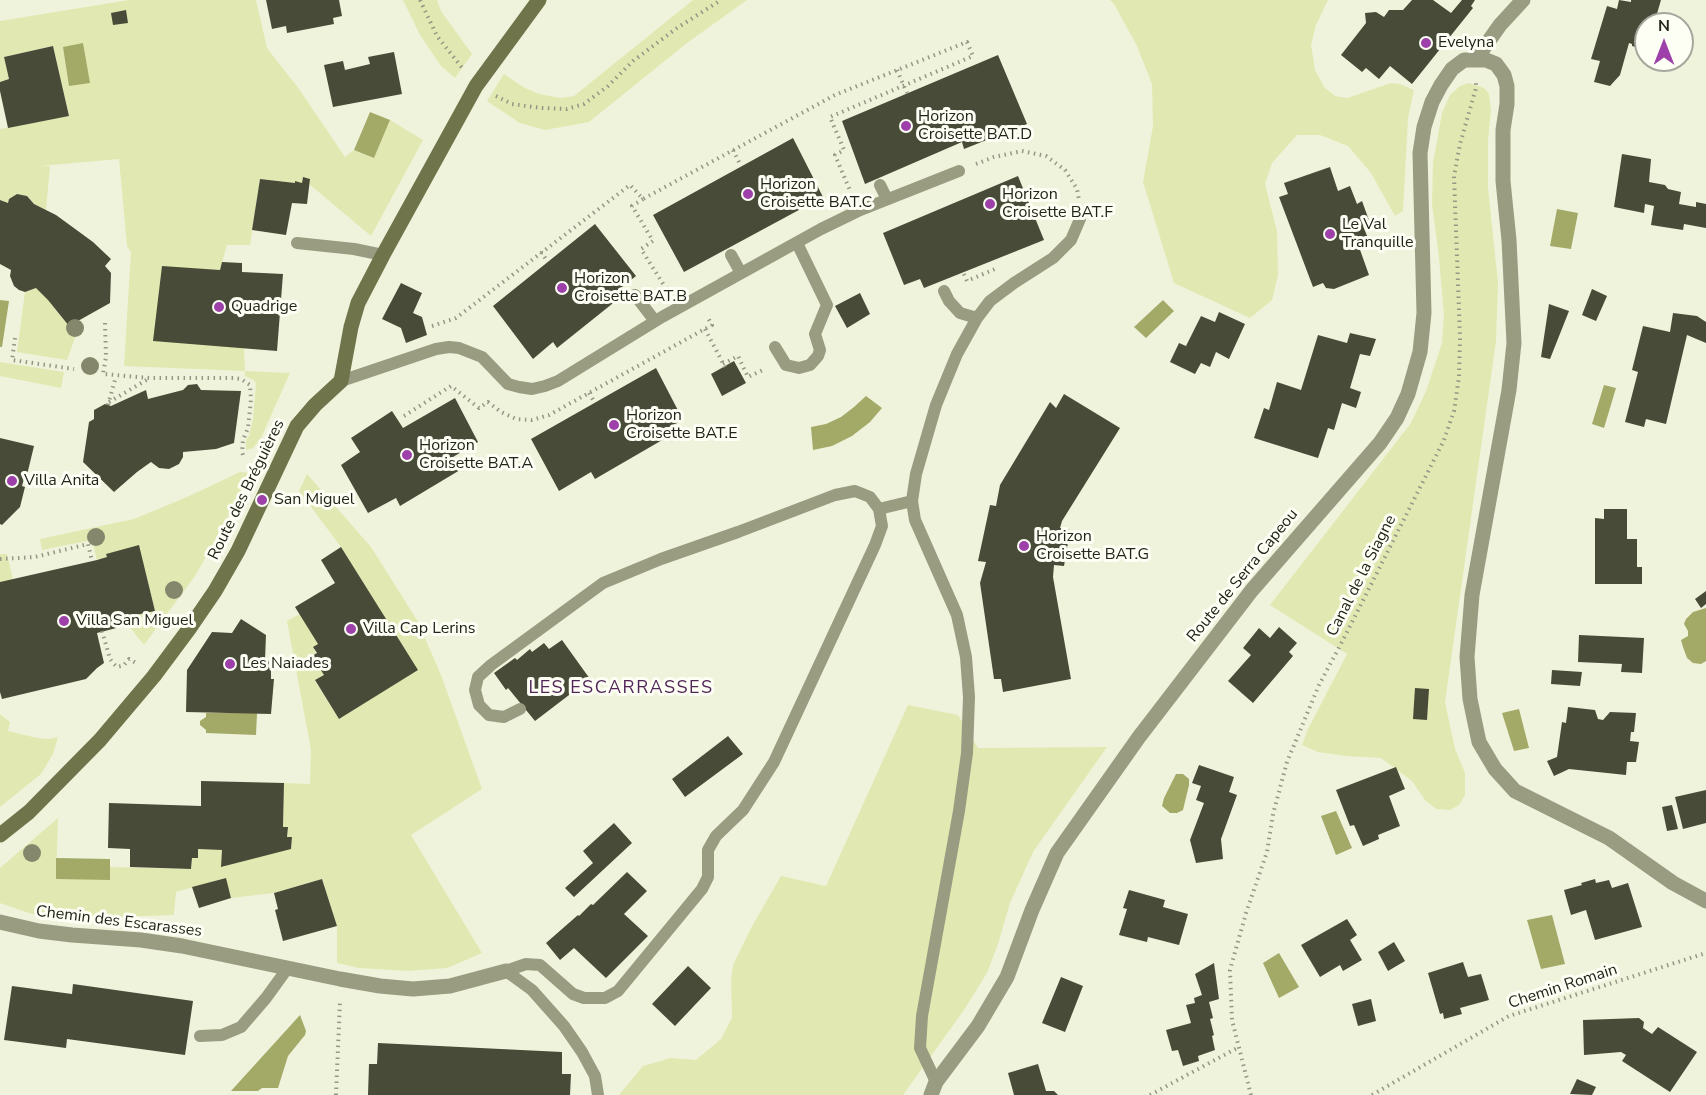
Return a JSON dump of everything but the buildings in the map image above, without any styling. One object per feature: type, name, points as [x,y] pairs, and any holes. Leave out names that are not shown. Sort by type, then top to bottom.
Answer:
[{"type":"street","points":[[341,381],[358,303],[476,86],[539,0]]},
{"type":"street","name":"Route de Serra Capeou","points":[[933,1088],[978,1026],[1007,977],[1032,910],[1057,853],[1139,737],[1252,590],[1380,443],[1397,418],[1408,394],[1420,352],[1424,313],[1420,153],[1424,127],[1432,102],[1452,69],[1464,60],[1476,59],[1500,25],[1523,0]]},
{"type":"street","points":[[1476,59],[1496,64],[1504,75],[1507,86],[1503,130],[1503,182],[1509,240],[1514,343],[1509,390],[1472,595],[1467,657],[1470,699],[1479,742],[1495,769],[1515,791],[1609,838],[1673,883],[1706,901]]},
{"type":"street","name":"Route des Bréguières","points":[[0,835],[29,812],[69,773],[154,676],[215,591],[237,551],[297,426],[315,405],[341,381]]},
{"type":"street","name":"Chemin des Escarasses","points":[[0,922],[39,931],[182,946],[380,986],[413,989],[450,986],[506,971]]},
{"type":"lane","points":[[341,381],[436,349],[449,347],[459,348],[482,357],[508,384],[532,389],[558,381],[658,319],[821,229],[858,211],[959,171]]},
{"type":"lane","points":[[880,185],[887,199]]},
{"type":"lane","points":[[933,1088],[920,1048],[922,1016],[960,811],[967,753],[969,698],[966,657],[957,615],[915,520],[912,501],[916,474],[936,405],[957,354],[977,318],[990,301],[1053,258],[1071,240],[1080,219]]},
{"type":"lane","points":[[297,243],[354,249],[383,255]]},
{"type":"lane","points":[[775,347],[786,365],[799,368],[810,365],[820,350],[815,334],[827,305],[797,243]]},
{"type":"lane","points":[[731,255],[741,273]]},
{"type":"lane","points":[[944,291],[949,302],[960,313],[977,318]]},
{"type":"lane","points":[[635,295],[658,319]]},
{"type":"lane","points":[[506,971],[526,964],[540,965],[573,994],[584,998],[605,998],[618,991],[702,889],[708,877],[708,850],[717,836],[743,810],[774,762],[875,545],[882,526],[879,509],[870,497],[855,491],[835,495],[661,559],[603,583],[478,676],[475,690],[479,705],[489,715],[504,717],[520,709]]},
{"type":"lane","points":[[879,509],[912,501]]},
{"type":"lane","points":[[200,1036],[222,1035],[241,1027],[287,969]]},
{"type":"lane","points":[[506,971],[532,990],[564,1026],[595,1076],[597,1095]]},
{"type":"path","points":[[420,0],[437,36],[476,86],[512,104],[567,109],[584,104],[677,28],[721,0]]},
{"type":"path","points":[[658,319],[650,300],[667,290],[640,249],[653,241],[632,206],[835,95],[967,42],[973,56],[830,117],[844,150],[835,155],[858,211]]},
{"type":"path","name":"Canal de la Siagne","points":[[1251,1095],[1232,1020],[1230,970],[1267,852],[1287,762],[1319,685],[1444,440],[1454,411],[1459,377],[1460,338],[1454,176],[1460,144],[1476,88],[1476,59]]},
{"type":"path","points":[[897,70],[907,93]]},
{"type":"path","points":[[733,150],[741,166]]},
{"type":"path","points":[[959,171],[994,157],[1022,151],[1046,156],[1065,170],[1077,189],[1080,219]]},
{"type":"path","points":[[424,329],[456,318],[630,185],[643,199]]},
{"type":"path","points":[[541,252],[548,262]]},
{"type":"path","points":[[404,416],[451,386],[479,408],[488,402],[501,412],[516,419],[532,420],[549,415],[712,325],[706,316]]},
{"type":"path","points":[[105,323],[106,357],[103,374],[150,378],[234,378],[246,381],[251,390],[248,428],[243,440],[244,458]]},
{"type":"path","points":[[705,329],[725,367]]},
{"type":"path","points":[[15,338],[12,360],[74,369]]},
{"type":"path","points":[[116,376],[108,403],[150,378]]},
{"type":"path","points":[[589,393],[595,403]]},
{"type":"path","points":[[0,559],[36,557],[88,544],[92,561]]},
{"type":"path","points":[[102,631],[110,659],[117,667],[124,665],[129,659],[154,676]]},
{"type":"path","name":"Chemin Romain","points":[[1372,1095],[1509,1016],[1706,953]]},
{"type":"path","points":[[336,1095],[340,979]]},
{"type":"path","points":[[1150,1095],[1239,1047]]},
{"type":"shaded area","points":[[129,0],[256,0],[267,48],[299,89],[345,157],[354,150],[374,158],[390,120],[423,140],[371,236],[309,184],[310,179],[303,177],[302,183],[295,183],[260,179],[250,245],[227,245],[220,270],[162,267],[244,348],[245,371],[124,366],[131,252],[127,246],[119,159],[40,166],[50,166],[46,210],[34,204],[27,196],[17,194],[9,199],[8,203],[0,200],[0,129],[69,116],[53,46],[4,57],[9,79],[0,82],[0,21]]},
{"type":"shaded area","points":[[403,0],[437,0],[441,11],[472,54],[455,78],[441,66],[420,35]]},
{"type":"shaded area","points":[[693,0],[747,0],[687,43],[589,122],[545,130],[520,123],[487,101],[504,74],[523,87],[539,94],[561,98],[574,96]]},
{"type":"shaded area","points":[[1110,0],[1328,0],[1316,25],[1311,45],[1315,70],[1324,87],[1335,96],[1347,98],[1391,83],[1414,90],[1408,118],[1403,211],[1395,216],[1371,173],[1348,146],[1320,135],[1297,135],[1272,163],[1265,184],[1277,231],[1278,275],[1272,300],[1250,318],[1174,283],[1143,182],[1153,126],[1152,84],[1137,46]]},
{"type":"shaded area","points":[[83,43],[90,83],[69,86],[63,47]]},
{"type":"shaded area","points":[[1469,83],[1484,88],[1489,94],[1491,110],[1488,140],[1488,188],[1498,283],[1496,341],[1445,702],[1455,749],[1465,773],[1465,795],[1459,805],[1450,810],[1436,809],[1425,800],[1412,781],[1381,758],[1318,752],[1302,745],[1347,654],[1270,605],[1411,423],[1426,391],[1442,343],[1444,315],[1432,204],[1433,163],[1442,113],[1450,95],[1460,86]]},
{"type":"shaded area","points":[[370,112],[390,120],[374,158],[354,150]]},
{"type":"shaded area","points":[[1557,209],[1578,213],[1571,249],[1550,246]]},
{"type":"shaded area","points":[[36,288],[69,326],[78,320],[76,335],[67,360],[17,352],[25,292]]},
{"type":"shaded area","points":[[0,300],[9,301],[2,347],[0,347]]},
{"type":"shaded area","points":[[1163,300],[1174,311],[1146,338],[1134,327]]},
{"type":"shaded area","points":[[0,362],[64,372],[61,388],[0,376]]},
{"type":"shaded area","points":[[245,371],[290,373],[261,438],[253,448],[246,450],[246,440],[253,419],[256,384],[254,380],[245,376]]},
{"type":"shaded area","points":[[1604,385],[1616,388],[1604,428],[1592,424]]},
{"type":"shaded area","points":[[866,396],[882,408],[870,422],[852,436],[832,446],[813,450],[811,427],[826,424],[841,417]]},
{"type":"shaded area","points":[[240,472],[250,473],[223,527],[195,576],[144,645],[128,625],[126,617],[155,611],[139,546],[107,554],[107,557],[97,560],[92,540],[42,550],[40,539],[134,519]]},
{"type":"shaded area","points":[[307,474],[371,547],[417,620],[441,675],[482,789],[411,835],[482,953],[447,968],[408,971],[359,968],[337,963],[337,926],[322,879],[274,893],[231,898],[225,878],[176,892],[174,915],[57,919],[32,914],[0,903],[0,868],[58,818],[56,878],[110,880],[110,867],[191,869],[192,858],[198,858],[198,849],[222,850],[222,867],[291,848],[292,838],[287,837],[288,827],[283,827],[284,783],[310,784],[311,750],[287,621],[300,614],[318,644],[313,647],[324,675],[315,681],[339,719],[417,670],[341,547],[299,491]]},
{"type":"shaded area","points":[[0,554],[7,554],[13,579],[0,582]]},
{"type":"shaded area","points":[[1706,608],[1706,661],[1701,664],[1693,663],[1687,658],[1681,640],[1688,636],[1684,624],[1693,612]]},
{"type":"shaded area","points":[[908,705],[958,715],[978,748],[1107,747],[1033,852],[1010,903],[987,973],[964,1010],[903,1095],[619,1095],[643,1066],[671,1058],[696,1060],[721,1039],[732,1018],[733,965],[751,928],[781,876],[826,886]]},
{"type":"shaded area","points":[[1519,709],[1529,748],[1514,751],[1502,713]]},
{"type":"shaded area","points":[[206,713],[257,713],[256,735],[206,733],[200,721],[206,717]]},
{"type":"shaded area","points":[[0,714],[10,722],[8,731],[37,738],[58,737],[53,754],[41,774],[0,807]]},
{"type":"shaded area","points":[[1176,774],[1183,774],[1189,779],[1189,785],[1183,810],[1170,813],[1162,806]]},
{"type":"shaded area","points":[[1336,811],[1352,848],[1336,855],[1321,816]]},
{"type":"shaded area","points":[[56,858],[110,859],[110,880],[56,879]]},
{"type":"shaded area","points":[[1552,915],[1565,964],[1541,969],[1527,920]]},
{"type":"shaded area","points":[[1279,953],[1299,987],[1279,998],[1263,963]]},
{"type":"shaded area","points":[[300,1015],[306,1031],[305,1035],[288,1056],[278,1088],[231,1091]]},
{"type":"place","name":"Evelyna","points":[[1426,43]]},
{"type":"place","name":"Horizon Croisette BAT.D","points":[[906,126]]},
{"type":"place","name":"Horizon Croisette BAT.C","points":[[748,194]]},
{"type":"place","name":"Horizon Croisette BAT.F","points":[[990,204]]},
{"type":"place","name":"Le Val Tranquille","points":[[1330,234]]},
{"type":"place","name":"Horizon Croisette BAT.B","points":[[562,288]]},
{"type":"place","name":"Quadrige","points":[[219,307]]},
{"type":"place","name":"Horizon Croisette BAT.E","points":[[614,425]]},
{"type":"place","name":"Horizon Croisette BAT.A","points":[[407,455]]},
{"type":"place","name":"Villa Anita","points":[[12,481]]},
{"type":"place","name":"San Miguel","points":[[262,500]]},
{"type":"place","name":"Horizon Croisette BAT.G","points":[[1024,546]]},
{"type":"place","name":"Villa San Miguel","points":[[64,621]]},
{"type":"place","name":"Villa Cap Lerins","points":[[351,629]]},
{"type":"place","name":"Les Naiades","points":[[230,664]]},
{"type":"district","name":"LES ESCARRASSES","points":[[621,689]]}]
